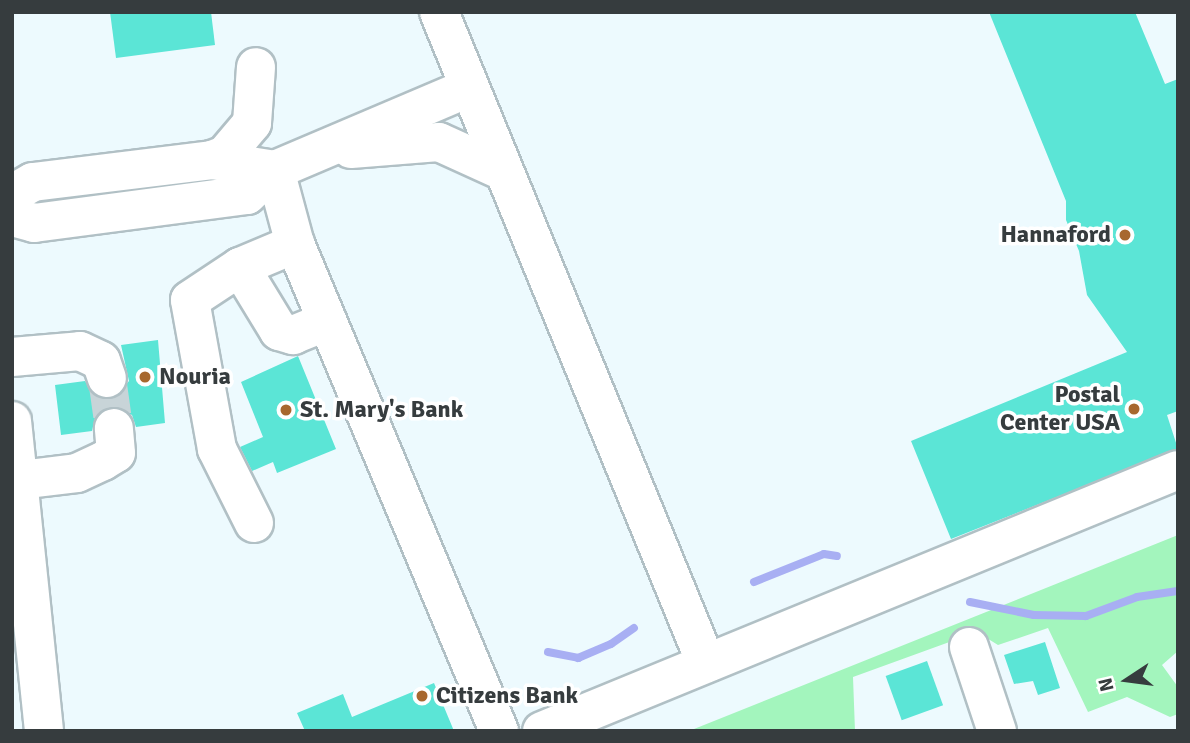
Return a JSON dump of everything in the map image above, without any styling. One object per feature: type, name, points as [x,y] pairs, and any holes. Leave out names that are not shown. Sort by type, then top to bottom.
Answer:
[{"type":"main road","points":[[439,12],[706,663]]},
{"type":"main road","points":[[12,194],[33,182],[212,160],[225,155],[252,123],[256,67]]},
{"type":"main road","points":[[12,217],[34,223],[208,203],[247,194],[275,170],[468,88]]},
{"type":"main road","points":[[321,152],[439,142],[503,171]]},
{"type":"main road","points":[[212,160],[275,170]]},
{"type":"main road","points":[[275,170],[295,244],[499,731]]},
{"type":"main road","points":[[254,523],[217,449],[190,300],[240,267],[295,244]]},
{"type":"main road","points":[[240,267],[279,331],[293,335],[327,321]]},
{"type":"main road","points":[[12,357],[80,351],[101,360],[107,378]]},
{"type":"main road","points":[[12,421],[44,731]]},
{"type":"main road","points":[[20,480],[77,473],[103,461],[116,453],[114,428]]},
{"type":"main road","points":[[542,731],[1178,470]]},
{"type":"main road","points":[[969,647],[998,731]]},
{"type":"green space","points":[[1178,535],[1178,651],[1162,665],[1178,687],[1178,714],[1170,717],[1127,697],[1088,712],[1048,628],[998,645],[977,632],[853,677],[855,731],[689,731]]},
{"type":"building","points":[[110,12],[211,12],[215,45],[116,58]]},
{"type":"building","points":[[989,12],[1135,12],[1165,84],[1178,79],[1178,411],[1167,415],[1178,449],[951,539],[911,441],[1127,352],[1087,295],[1079,251],[1066,220],[1066,201]]},
{"type":"building","points":[[158,340],[165,423],[136,427],[132,415],[112,406],[95,418],[92,431],[61,435],[55,385],[85,381],[93,395],[115,398],[129,381],[121,345]]},
{"type":"building","name":"St. Mary's Bank","points":[[298,356],[336,449],[277,473],[273,462],[252,471],[240,447],[263,437],[241,382]]},
{"type":"building","points":[[1045,642],[1060,688],[1038,695],[1033,681],[1014,684],[1004,655]]},
{"type":"building","points":[[927,661],[943,705],[902,720],[886,676]]},
{"type":"building","points":[[434,683],[454,731],[305,731],[297,713],[343,694],[352,717]]},
{"type":"waterway","points":[[754,582],[824,554],[837,556]]},
{"type":"waterway","points":[[970,602],[1034,615],[1086,616],[1137,597],[1178,591]]},
{"type":"waterway","points":[[548,652],[578,658],[611,644],[634,628]]},
{"type":"tunnel","points":[[107,378],[114,428]]},
{"type":"place","name":"Hannaford","points":[[1125,235]]},
{"type":"place","name":"Nouria","points":[[145,377]]},
{"type":"place","name":"Postal Center USA","points":[[1134,409]]},
{"type":"place","name":"St. Mary's Bank","points":[[286,410]]},
{"type":"place","name":"Citizens Bank","points":[[422,696]]}]
